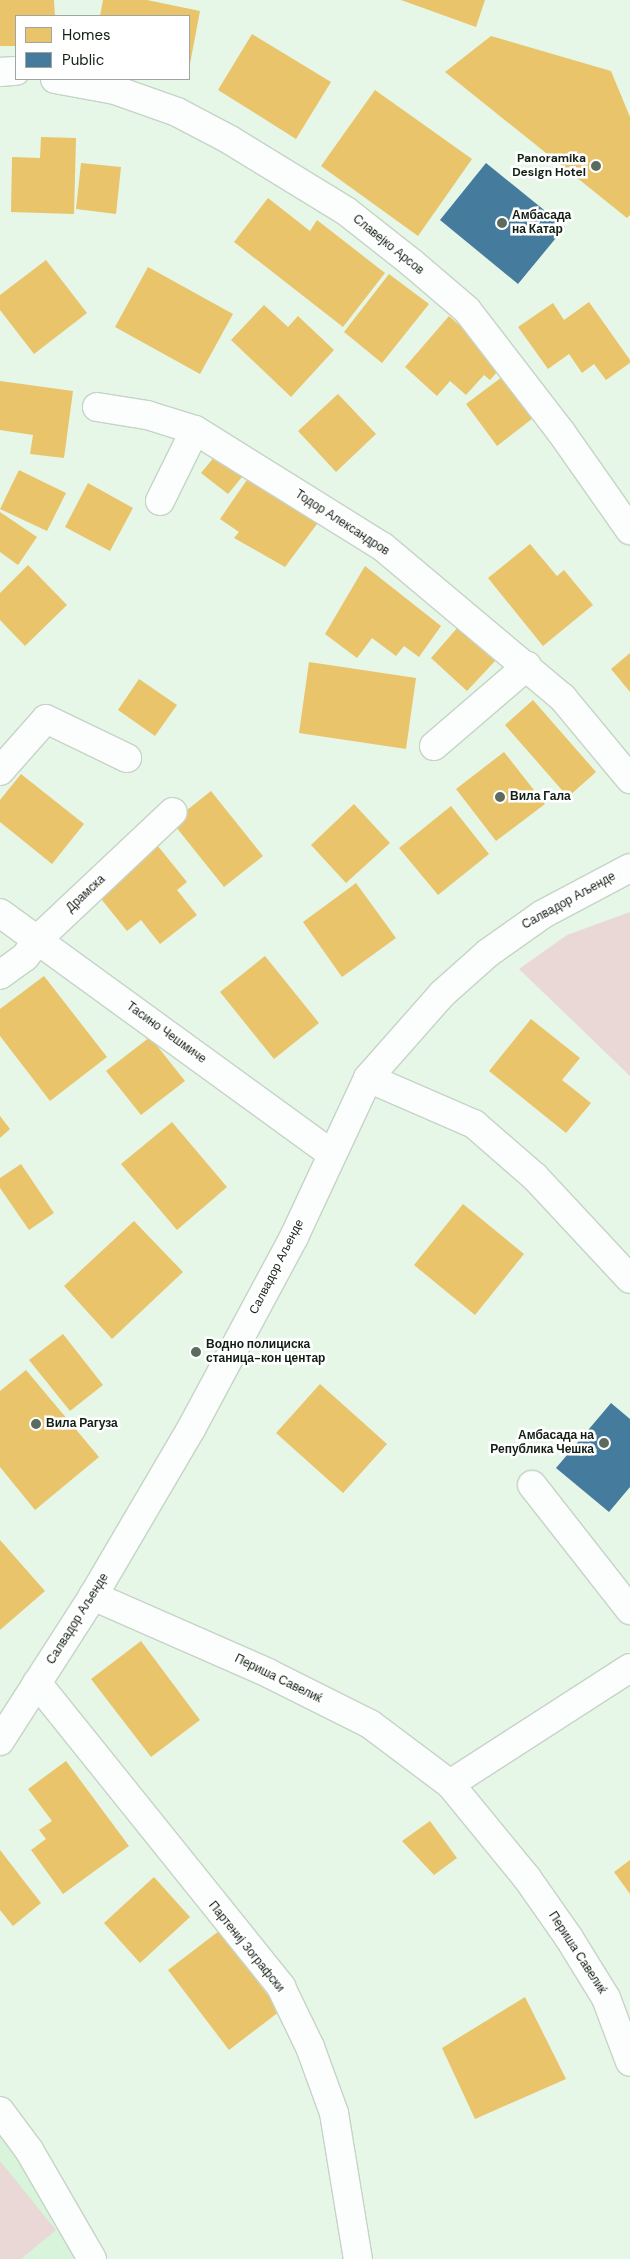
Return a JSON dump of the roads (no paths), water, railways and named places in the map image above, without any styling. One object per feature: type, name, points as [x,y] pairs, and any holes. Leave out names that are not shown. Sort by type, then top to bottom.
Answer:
[{"type":"street","points":[[0,72],[15,71]]},
{"type":"street","name":"Славејко Арсов","points":[[60,80],[115,90],[178,112],[230,140],[338,206],[375,234],[467,310],[595,478],[630,530]]},
{"type":"street","name":"Тодор Александров","points":[[97,407],[147,415],[195,430],[383,547],[562,697],[630,779]]},
{"type":"street","points":[[160,501],[195,430]]},
{"type":"street","points":[[434,746],[527,666]]},
{"type":"street","points":[[0,771],[46,719],[127,758]]},
{"type":"street","name":"Драмска","points":[[0,975],[25,957],[38,939],[173,812]]},
{"type":"street","name":"Салвадор Аљенде","points":[[0,1741],[94,1596],[196,1420],[294,1237],[368,1078],[442,994],[488,953],[543,914],[630,868]]},
{"type":"street","name":"Тасино Чешмиче","points":[[0,913],[332,1154]]},
{"type":"street","points":[[368,1078],[474,1124],[535,1177],[630,1279]]},
{"type":"street","points":[[532,1485],[630,1610]]},
{"type":"street","name":"Периша Савелиќ","points":[[94,1596],[259,1669],[370,1724],[450,1784],[527,1878],[569,1938],[606,1998],[630,2062]]},
{"type":"street","points":[[450,1784],[630,1668]]},
{"type":"street","name":"Партениј Зографски","points":[[37,1683],[281,1987],[310,2047],[334,2113],[358,2259]]},
{"type":"street","points":[[0,2111],[29,2150],[92,2259]]},
{"type":"place","name":"Panoramika Design Hotel","points":[[596,166]]},
{"type":"place","name":"Амбасада на Катар","points":[[502,223]]},
{"type":"place","name":"Вила Гала","points":[[500,797]]},
{"type":"place","name":"Водно полициска станица-кон центар","points":[[196,1352]]},
{"type":"place","name":"Вила Рагуза","points":[[36,1424]]},
{"type":"place","name":"Амбасада на Република Чешка","points":[[604,1443]]}]
